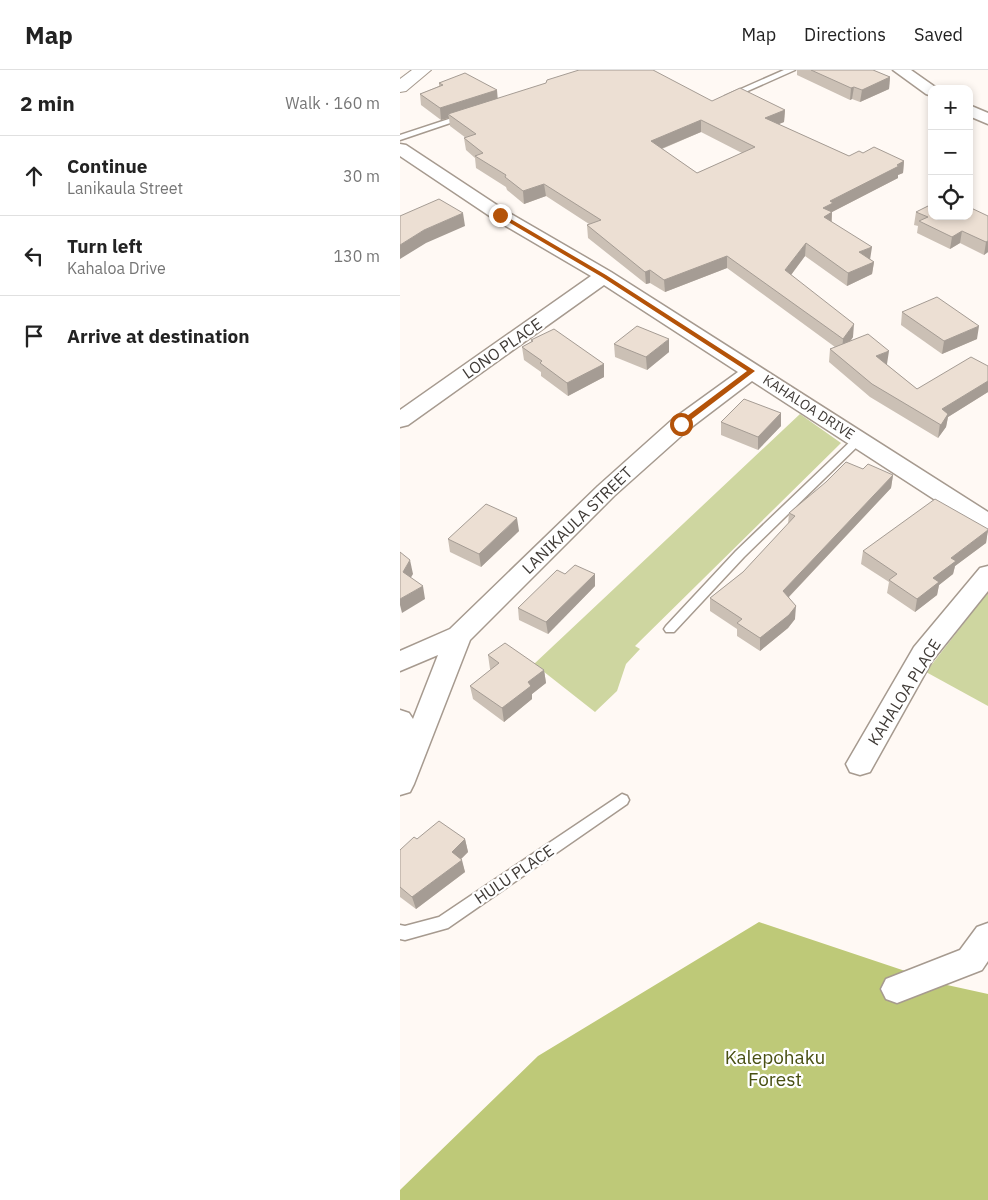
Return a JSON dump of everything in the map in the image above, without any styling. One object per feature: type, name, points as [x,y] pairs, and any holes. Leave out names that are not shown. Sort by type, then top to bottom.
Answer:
[{"type":"street","points":[[400,87],[423,70]]},
{"type":"street","points":[[901,70],[928,88]]},
{"type":"street","points":[[973,112],[988,119]]},
{"type":"street","name":"KAHALOA DRIVE","points":[[400,149],[500,215],[604,276],[988,523]]},
{"type":"street","name":"LONO PLACE","points":[[400,420],[604,276]]},
{"type":"street","name":"LANIKAULA STREET","points":[[400,662],[459,635],[606,491],[681,424],[752,371]]},
{"type":"street","name":"KAHALOA PLACE","points":[[860,764],[923,654],[988,574]]},
{"type":"street","points":[[400,784],[459,635]]},
{"type":"street","points":[[400,720],[411,758]]},
{"type":"street","points":[[897,989],[971,960],[988,936]]},
{"type":"lane","points":[[722,99],[791,70]]},
{"type":"lane","points":[[400,138],[473,114]]},
{"type":"lane","points":[[670,629],[740,554],[858,440]]},
{"type":"lane","name":"HULU PLACE","points":[[400,932],[405,933],[444,923],[622,800]]},
{"type":"green space","points":[[800,414],[841,443],[635,646],[640,649],[626,664],[617,691],[595,712],[534,664]]},
{"type":"green space","points":[[988,592],[988,706],[926,672]]},
{"type":"green space","name":"Kalepohaku Forest","points":[[759,922],[947,985],[988,994],[988,1200],[400,1200],[400,1190],[538,1056]]},
{"type":"building","points":[[579,70],[653,70],[712,101],[740,88],[785,110],[765,118],[849,156],[859,151],[863,153],[874,147],[904,161],[897,165],[899,166],[830,201],[833,203],[823,208],[832,212],[824,217],[872,247],[859,252],[874,262],[848,273],[806,243],[785,270],[854,324],[843,339],[727,256],[664,280],[650,270],[645,272],[587,225],[601,220],[544,184],[523,191],[505,177],[506,175],[475,156],[483,153],[464,138],[476,134],[448,114],[546,83],[547,80]],"holes":[[[701,120],[755,147],[697,173],[651,141]]]},
{"type":"building","points":[[811,70],[873,70],[890,77],[862,90],[854,87],[851,88]]},
{"type":"building","points":[[465,73],[497,90],[440,108],[420,94],[443,85],[439,83]]},
{"type":"building","points":[[439,199],[463,213],[424,230],[400,245],[400,216]]},
{"type":"building","points":[[928,206],[928,217],[916,212]]},
{"type":"building","points":[[973,209],[988,216],[988,241],[986,242],[962,231],[952,237],[919,221],[928,217],[928,220],[973,220]]},
{"type":"building","points":[[937,297],[979,326],[944,341],[902,312]]},
{"type":"building","points":[[637,326],[669,339],[646,357],[614,344]]},
{"type":"building","points":[[554,329],[604,364],[567,383],[540,363],[542,361],[522,347],[533,341],[531,340]]},
{"type":"building","points":[[868,334],[889,351],[876,356],[917,389],[971,357],[988,366],[988,381],[942,409],[948,414],[941,425],[872,384],[830,349]]},
{"type":"building","points":[[744,399],[781,413],[758,437],[721,422]]},
{"type":"building","points":[[846,462],[863,469],[868,464],[893,475],[783,591],[796,606],[789,615],[760,638],[737,623],[742,619],[710,598],[743,572],[795,516],[789,513],[826,482]]},
{"type":"building","points":[[935,499],[988,530],[951,558],[956,561],[933,578],[939,582],[917,599],[889,580],[897,574],[863,551]]},
{"type":"building","points":[[486,504],[517,518],[479,554],[448,539]]},
{"type":"building","points":[[400,552],[410,560],[403,572],[423,586],[400,599]]},
{"type":"building","points":[[575,565],[595,574],[546,622],[518,608],[557,570],[565,574]]},
{"type":"building","points":[[505,643],[544,670],[528,682],[531,686],[502,708],[470,686],[499,663],[488,655]]},
{"type":"building","points":[[439,821],[465,839],[452,852],[462,860],[412,897],[400,887],[400,850],[414,837],[417,839]]},
{"type":"route","points":[[500,215],[604,276],[752,371],[681,424]]}]
